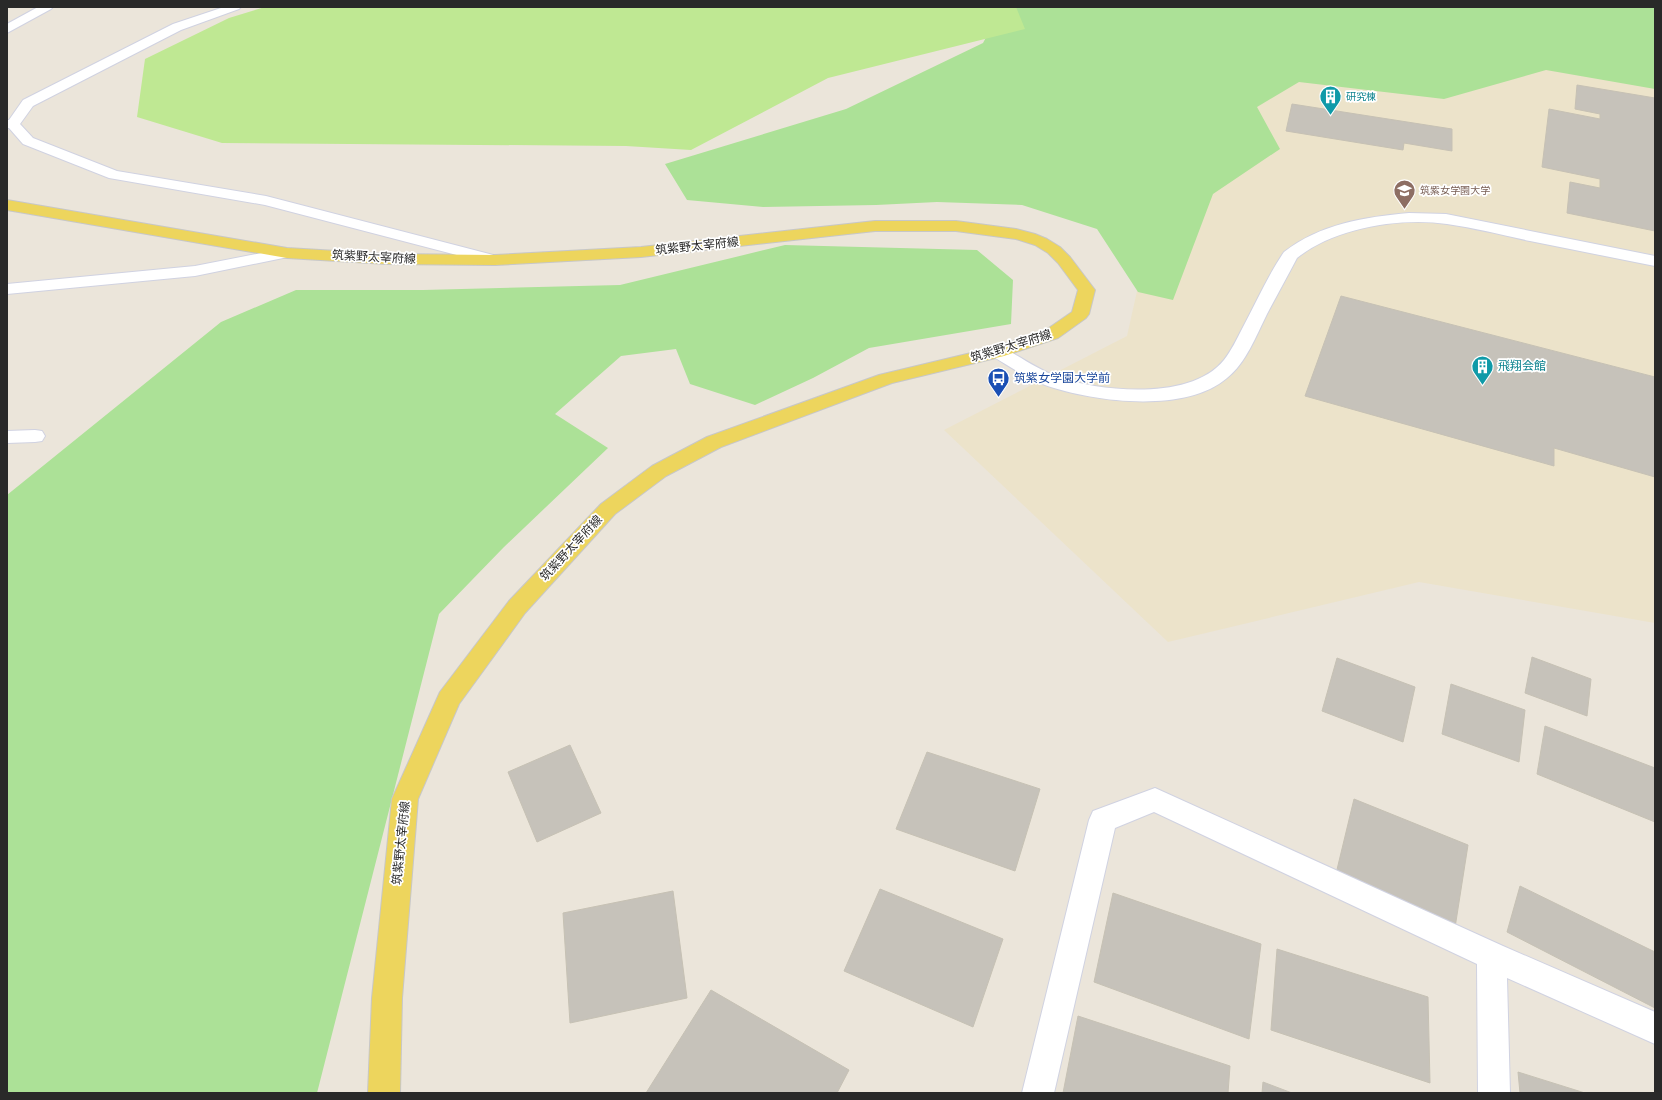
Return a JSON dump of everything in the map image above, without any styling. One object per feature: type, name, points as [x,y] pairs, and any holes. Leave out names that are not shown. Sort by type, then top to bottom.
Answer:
[{"type":"main road","name":"筑紫野太宰府線","points":[[7,205],[287,253],[388,259],[495,260],[641,252],[875,226],[956,226],[1029,237],[1054,250],[1077,276],[1086,290],[1080,314],[1052,334],[998,352],[886,378],[714,442],[658,471],[608,509],[517,607],[449,698],[404,799],[387,998],[384,1093]]},
{"type":"street","points":[[7,29],[47,7]]},
{"type":"street","points":[[235,7],[177,27],[28,104],[10,124],[28,141],[114,175],[266,200],[495,260]]},
{"type":"street","points":[[998,352],[1051,380],[1097,391],[1143,396],[1164,395],[1184,391],[1205,384],[1220,375],[1236,357],[1290,255],[1295,250],[1314,239],[1336,231],[1374,221],[1422,218],[1446,219],[1655,261]]},
{"type":"street","points":[[7,290],[195,272],[287,253]]},
{"type":"street","points":[[7,437],[36,436]]},
{"type":"street","points":[[1038,1093],[1102,820],[1155,800],[1492,956],[1655,1028]]},
{"type":"street","points":[[1492,956],[1494,1093]]},
{"type":"shaded area","name":"筑紫女学園大学","points":[[1655,7],[1655,623],[1419,582],[1168,642],[944,430],[1127,336],[1183,85]]},
{"type":"green space","points":[[265,7],[1016,7],[1025,29],[828,78],[691,150],[626,146],[222,143],[137,117],[145,59],[229,18]]},
{"type":"green space","points":[[1002,7],[1655,7],[1655,89],[1546,70],[1444,99],[1299,82],[1257,107],[1280,149],[1213,194],[1173,300],[1138,292],[1097,229],[1022,205],[937,202],[876,205],[763,207],[687,200],[665,164],[846,109],[983,43]]},
{"type":"green space","points":[[785,245],[977,250],[1013,280],[1011,324],[869,348],[813,378],[755,405],[690,384],[676,349],[621,356],[555,414],[608,448],[504,547],[439,614],[317,1093],[7,1093],[7,495],[221,322],[296,290],[423,290],[620,285]]},
{"type":"building","points":[[1577,85],[1655,98],[1655,231],[1567,213],[1570,182],[1600,188],[1600,179],[1542,167],[1549,109],[1600,119],[1600,114],[1575,109]]},
{"type":"building","name":"研究棟","points":[[1292,104],[1452,129],[1452,151],[1404,143],[1403,150],[1286,131]]},
{"type":"building","name":"飛翔会館","points":[[1341,296],[1655,377],[1655,477],[1554,448],[1554,466],[1305,396]]},
{"type":"building","points":[[1532,657],[1591,679],[1587,716],[1525,693]]},
{"type":"building","points":[[1337,658],[1415,687],[1403,742],[1322,711]]},
{"type":"building","points":[[1451,684],[1525,710],[1519,762],[1442,734]]},
{"type":"building","points":[[1545,726],[1655,768],[1655,822],[1537,774]]},
{"type":"building","points":[[570,745],[601,813],[537,842],[508,772]]},
{"type":"building","points":[[927,752],[1040,789],[1015,871],[896,829]]},
{"type":"building","points":[[1354,799],[1468,845],[1454,934],[1334,882]]},
{"type":"building","points":[[1520,886],[1655,952],[1655,1008],[1507,932]]},
{"type":"building","points":[[880,889],[1003,939],[973,1027],[844,971]]},
{"type":"building","points":[[673,891],[687,998],[570,1023],[563,913]]},
{"type":"building","points":[[1113,893],[1261,944],[1249,1039],[1094,982]]},
{"type":"building","points":[[1277,949],[1428,997],[1430,1083],[1271,1030]]},
{"type":"building","points":[[711,990],[849,1070],[837,1093],[646,1093]]},
{"type":"building","points":[[1078,1016],[1230,1066],[1228,1093],[1063,1093]]},
{"type":"building","points":[[1518,1072],[1585,1093],[1520,1093]]},
{"type":"building","points":[[1263,1082],[1292,1093],[1262,1093]]},
{"type":"place","name":"研究棟","points":[[1331,116]]},
{"type":"place","name":"筑紫女学園大学","points":[[1405,210]]},
{"type":"place","name":"飛翔会館","points":[[1482,386]]},
{"type":"place","name":"筑紫女学園大学前","points":[[998,398]]}]
